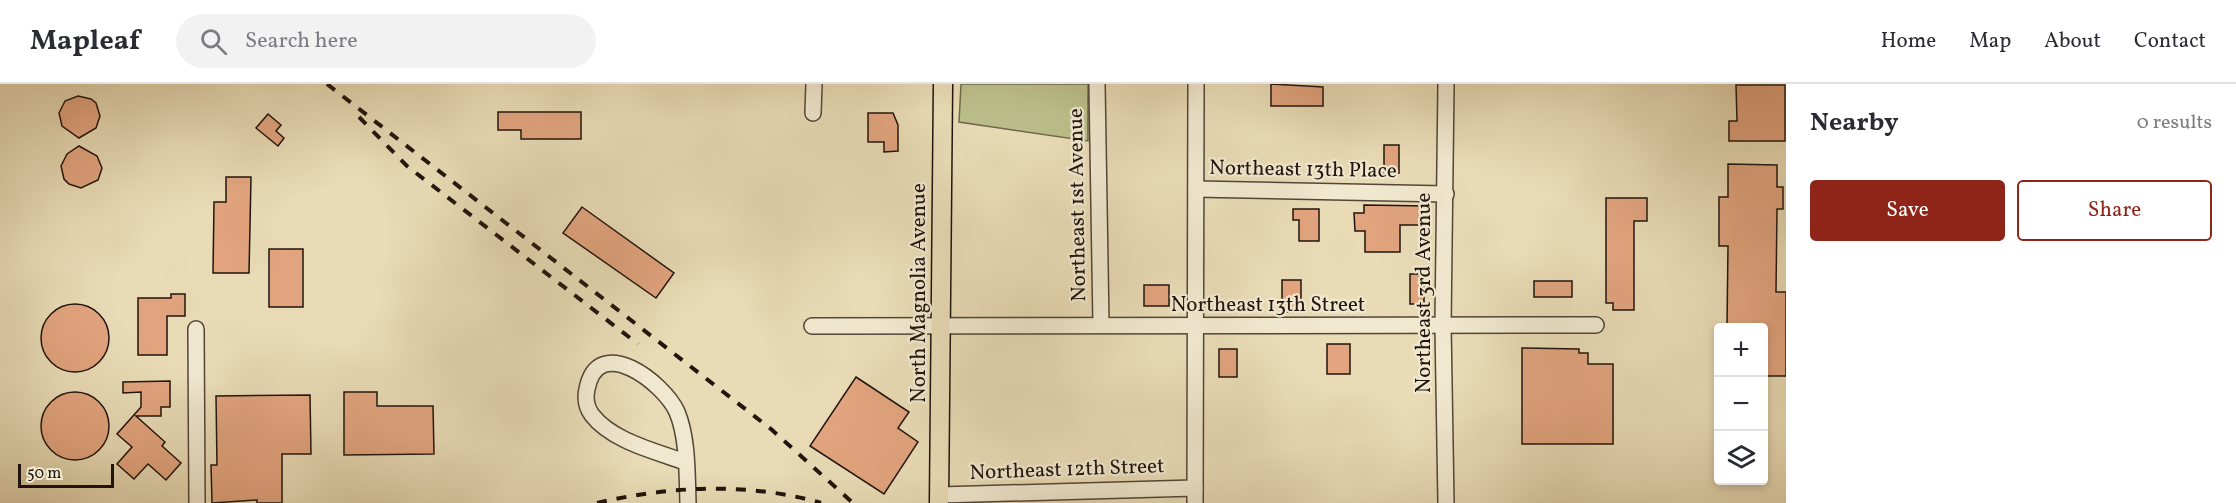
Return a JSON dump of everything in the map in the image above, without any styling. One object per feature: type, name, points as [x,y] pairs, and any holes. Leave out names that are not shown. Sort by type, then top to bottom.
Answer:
[{"type":"main road","name":"North Magnolia Avenue","points":[[939,499],[943,84]]},
{"type":"street","points":[[813,113],[814,84]]},
{"type":"street","name":"Northeast 1st Avenue","points":[[1097,84],[1101,326]]},
{"type":"street","points":[[1195,496],[1196,84]]},
{"type":"street","name":"Northeast 3rd Avenue","points":[[1446,84],[1443,326],[1446,503]]},
{"type":"street","name":"Northeast 13th Place","points":[[1196,189],[1446,194]]},
{"type":"street","name":"Northeast 13th Street","points":[[812,326],[1596,326]]},
{"type":"street","points":[[196,330],[197,503]]},
{"type":"street","points":[[685,462],[621,437],[596,420],[588,409],[586,396],[588,383],[595,372],[609,364],[623,364],[643,374],[662,390],[677,414],[685,462],[688,503]]},
{"type":"street","name":"Northeast 12th Street","points":[[939,499],[1195,496]]},
{"type":"green space","points":[[961,84],[1088,84],[1088,141],[959,122]]},
{"type":"building","points":[[1271,84],[1323,87],[1323,106],[1271,106]]},
{"type":"building","points":[[1736,85],[1785,85],[1785,141],[1729,141],[1729,121],[1737,121]]},
{"type":"building","points":[[78,96],[91,99],[96,103],[100,116],[96,128],[79,138],[62,126],[59,113],[65,101]]},
{"type":"building","points":[[498,112],[581,112],[581,139],[521,139],[521,130],[498,130]]},
{"type":"building","points":[[868,113],[893,113],[898,125],[898,151],[884,152],[884,142],[868,142]]},
{"type":"building","points":[[268,114],[281,125],[276,131],[284,138],[278,146],[256,128]]},
{"type":"building","points":[[1384,145],[1399,145],[1399,173],[1384,173]]},
{"type":"building","points":[[79,146],[97,156],[102,168],[98,180],[81,188],[69,184],[64,179],[61,166],[67,154]]},
{"type":"building","points":[[1728,164],[1777,165],[1777,187],[1783,187],[1783,209],[1777,209],[1776,292],[1786,292],[1786,376],[1768,376],[1768,323],[1727,323],[1728,246],[1719,246],[1719,197],[1728,197]]},
{"type":"building","points":[[226,177],[251,177],[249,273],[213,273],[214,202],[226,202]]},
{"type":"building","points":[[1606,198],[1647,198],[1647,221],[1634,221],[1634,310],[1613,310],[1613,303],[1606,303]]},
{"type":"building","points":[[1364,205],[1428,206],[1428,225],[1400,225],[1400,252],[1365,252],[1365,231],[1355,231],[1354,213],[1364,213]]},
{"type":"building","points":[[582,207],[674,273],[656,298],[563,233]]},
{"type":"building","points":[[1293,209],[1319,209],[1319,241],[1299,241],[1299,220],[1293,220]]},
{"type":"building","points":[[269,249],[303,249],[303,307],[269,307]]},
{"type":"building","points":[[1410,274],[1424,274],[1424,304],[1410,304]]},
{"type":"building","points":[[1282,280],[1301,280],[1301,312],[1282,312]]},
{"type":"building","points":[[1534,281],[1572,281],[1572,297],[1534,297]]},
{"type":"building","points":[[1144,285],[1169,285],[1169,306],[1144,306]]},
{"type":"building","points":[[171,294],[185,294],[185,316],[167,316],[167,355],[138,355],[138,298],[171,298]]},
{"type":"building","points":[[75,304],[88,307],[99,314],[106,325],[109,338],[106,351],[99,362],[88,369],[75,372],[62,369],[51,362],[44,351],[41,338],[44,325],[51,314],[62,307]]},
{"type":"building","points":[[1327,344],[1350,344],[1350,374],[1327,374]]},
{"type":"building","points":[[1522,348],[1579,349],[1579,353],[1588,353],[1588,364],[1613,364],[1613,444],[1522,444]]},
{"type":"building","points":[[1219,349],[1237,349],[1237,377],[1219,377]]},
{"type":"building","points":[[856,377],[909,412],[898,428],[918,442],[884,494],[810,446]]},
{"type":"building","points":[[170,381],[170,407],[161,407],[161,416],[136,416],[165,442],[162,446],[181,463],[166,480],[148,464],[134,479],[117,464],[132,447],[117,434],[141,407],[141,392],[123,393],[123,382]]},
{"type":"building","points":[[75,392],[88,395],[99,402],[106,413],[109,426],[106,439],[99,450],[88,457],[75,460],[62,457],[51,450],[44,439],[41,426],[44,413],[51,402],[62,395]]},
{"type":"building","points":[[344,392],[377,392],[377,406],[433,406],[434,454],[344,455]]},
{"type":"building","points":[[310,395],[311,454],[282,454],[282,503],[257,503],[257,500],[212,503],[211,465],[217,465],[216,396]]},
{"type":"railway","points":[[327,84],[771,429],[853,503]]},
{"type":"railway","points":[[359,117],[407,166],[638,344]]},
{"type":"railway","points":[[597,503],[652,493],[709,489],[766,492],[821,503]]}]
